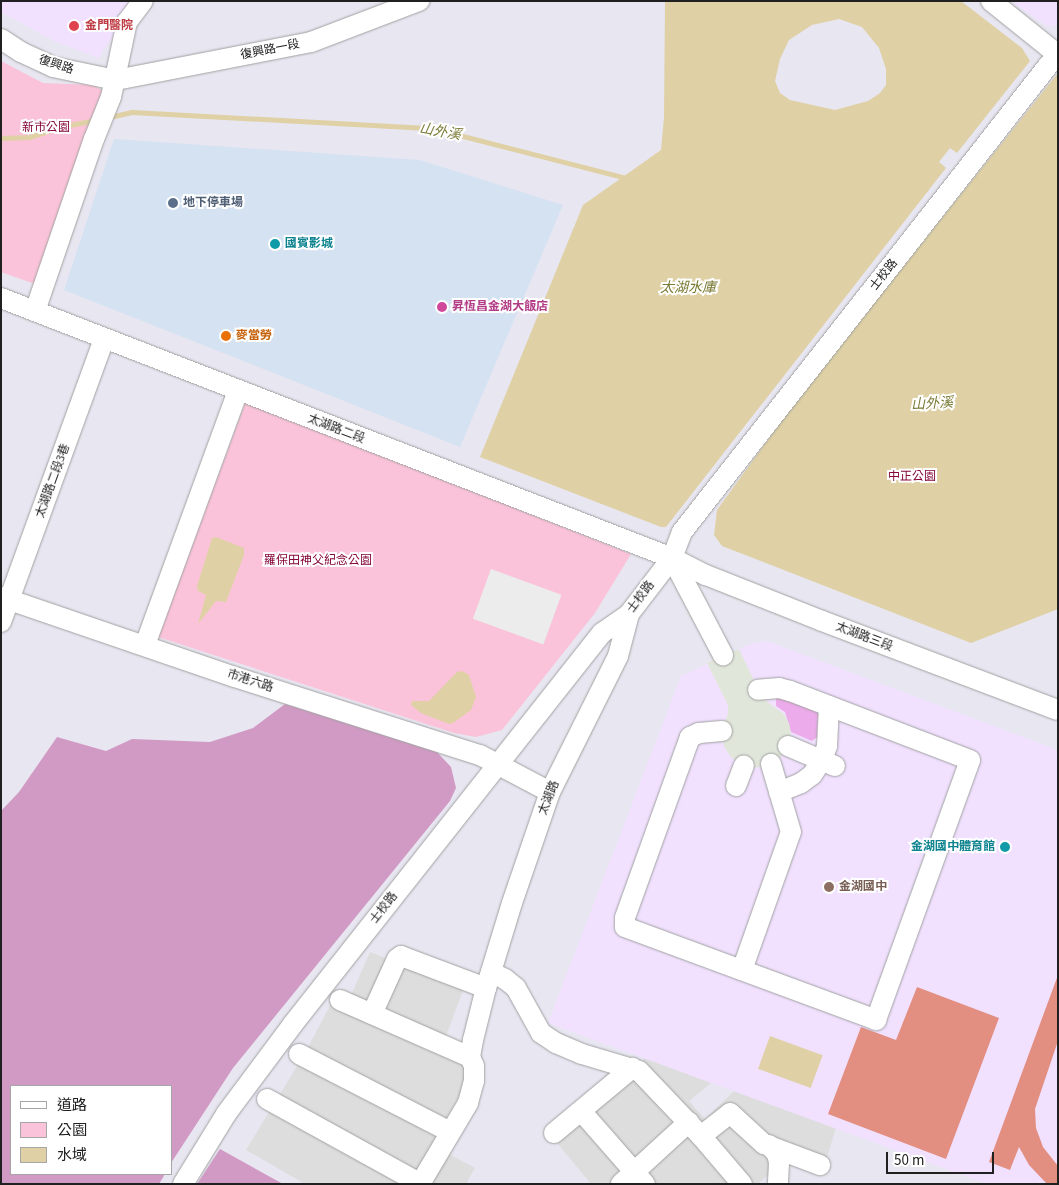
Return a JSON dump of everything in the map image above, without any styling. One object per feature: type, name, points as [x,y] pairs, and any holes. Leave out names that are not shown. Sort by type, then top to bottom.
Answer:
[{"type":"street","points":[[35,311],[94,139],[114,89],[127,22],[143,1]]},
{"type":"street","name":"復興路一段","points":[[114,89],[311,42],[419,1]]},
{"type":"street","points":[[991,1],[1057,54]]},
{"type":"street","name":"復興路","points":[[1,39],[21,52],[53,67],[114,89]]},
{"type":"street","name":"士校路","points":[[183,1184],[226,1114],[293,1024],[602,633],[629,614],[672,558],[682,532],[1057,54]]},
{"type":"street","name":"太湖路二段","points":[[1,298],[672,558]]},
{"type":"street","name":"太湖路二段3巷","points":[[1,622],[5,598],[104,339]]},
{"type":"street","points":[[145,645],[238,391]]},
{"type":"street","points":[[672,558],[723,656]]},
{"type":"street","name":"太湖路三段","points":[[672,558],[706,575],[1058,710]]},
{"type":"street","name":"市港六路","points":[[5,598],[235,677],[480,755],[550,792]]},
{"type":"street","name":"太湖路","points":[[470,1057],[488,980],[550,792],[618,656],[629,614]]},
{"type":"street","points":[[722,731],[699,733],[690,737],[625,918],[625,927],[876,1020],[970,760],[779,688],[758,690]]},
{"type":"street","points":[[829,706],[827,746],[829,763]]},
{"type":"street","points":[[788,746],[829,763]]},
{"type":"street","points":[[779,792],[801,783],[829,763]]},
{"type":"street","points":[[742,970],[790,832],[771,764]]},
{"type":"street","points":[[736,786],[744,765]]},
{"type":"street","points":[[372,1014],[400,956],[516,988],[541,1033],[582,1054],[638,1070],[695,1130],[742,1184]]},
{"type":"street","points":[[267,1099],[420,1184],[468,1103],[474,1081],[474,1066],[470,1057],[340,1000]]},
{"type":"street","points":[[299,1054],[450,1132]]},
{"type":"street","points":[[554,1133],[632,1068]]},
{"type":"street","points":[[581,1111],[634,1180],[695,1130],[730,1113],[758,1139],[820,1165]]},
{"type":"street","points":[[769,1145],[777,1154],[779,1163],[778,1184]]},
{"type":"shaded area","name":"金門醫院","points":[[1,1],[137,1],[98,58],[54,41],[1,12]]},
{"type":"shaded area","points":[[1011,1],[1058,1],[1058,26],[1045,25]]},
{"type":"shaded area","points":[[114,139],[420,160],[563,205],[460,447],[64,290]]},
{"type":"shaded area","points":[[491,569],[561,595],[543,644],[473,619]]},
{"type":"shaded area","name":"金湖國中","points":[[767,641],[1058,750],[1058,1184],[987,1184],[548,1023],[681,676],[748,645]]},
{"type":"shaded area","points":[[739,649],[760,693],[766,701],[784,714],[789,723],[791,734],[788,746],[782,756],[773,764],[762,767],[750,768],[739,764],[730,756],[724,746],[722,735],[728,714],[728,705],[707,663]]},
{"type":"shaded area","points":[[776,696],[815,707],[818,713],[817,737],[812,741],[791,732],[785,712],[776,706]]},
{"type":"shaded area","points":[[285,704],[437,752],[451,767],[456,788],[450,801],[233,1068],[172,1161],[172,1085],[10,1085],[10,1175],[164,1175],[159,1184],[1,1184],[1,811],[19,792],[57,737],[106,751],[132,739],[210,742],[253,728]]},
{"type":"shaded area","points":[[370,952],[464,988],[441,1049],[459,1060],[467,1071],[465,1085],[432,1145],[475,1168],[466,1184],[305,1184],[246,1150],[305,1053],[332,1002],[345,1009]]},
{"type":"shaded area","points":[[1058,975],[1058,1041],[1035,1109],[1036,1128],[1043,1147],[1058,1166],[1058,1184],[1047,1184],[1029,1165],[1019,1147],[1010,1170],[989,1162]]},
{"type":"shaded area","points":[[917,987],[999,1018],[946,1159],[828,1114],[861,1027],[896,1040]]},
{"type":"shaded area","points":[[645,1058],[711,1083],[689,1101],[705,1119],[734,1091],[836,1128],[822,1173],[784,1160],[758,1184],[591,1184],[553,1138]]},
{"type":"shaded area","points":[[220,1149],[283,1184],[197,1184]]},
{"type":"green space","name":"新市公園","points":[[1,61],[43,83],[93,85],[107,93],[35,284],[1,272]]},
{"type":"green space","name":"羅保田神父紀念公園","points":[[246,401],[631,554],[595,613],[502,730],[476,737],[454,733],[158,637]]},
{"type":"water","name":"太湖水庫","points":[[665,1],[961,1],[1022,48],[1030,61],[957,153],[950,148],[939,162],[946,168],[666,527],[661,527],[480,457],[583,205],[661,150],[664,117]],"holes":[[[839,19],[862,27],[879,48],[886,69],[886,85],[880,93],[868,101],[835,110],[790,100],[780,93],[775,81],[780,59],[789,40],[812,25]]]},
{"type":"water","name":"中正公園","points":[[1058,73],[1058,609],[971,643],[722,546],[714,535],[717,510],[801,394]]},
{"type":"water","points":[[216,537],[244,548],[244,555],[226,602],[216,601],[198,624],[206,595],[198,591],[197,586],[212,538]]},
{"type":"water","points":[[462,671],[469,675],[476,697],[471,710],[453,723],[449,724],[421,713],[411,705],[412,701],[429,701],[457,672]]},
{"type":"water","points":[[770,1036],[823,1055],[811,1088],[758,1069]]},
{"type":"waterway","name":"山外溪","points":[[110,117],[132,112],[432,128],[627,178]]},
{"type":"waterway","name":"山外溪","points":[[1,138],[30,137],[60,127],[95,120]]},
{"type":"place","name":"金門醫院","points":[[74,26]]},
{"type":"place","name":"地下停車場","points":[[173,203]]},
{"type":"place","name":"國賓影城","points":[[275,244]]},
{"type":"place","name":"昇恆昌金湖大飯店","points":[[442,307]]},
{"type":"place","name":"麥當勞","points":[[226,336]]},
{"type":"place","name":"金湖國中體育館","points":[[1005,847]]},
{"type":"place","name":"金湖國中","points":[[829,887]]}]
